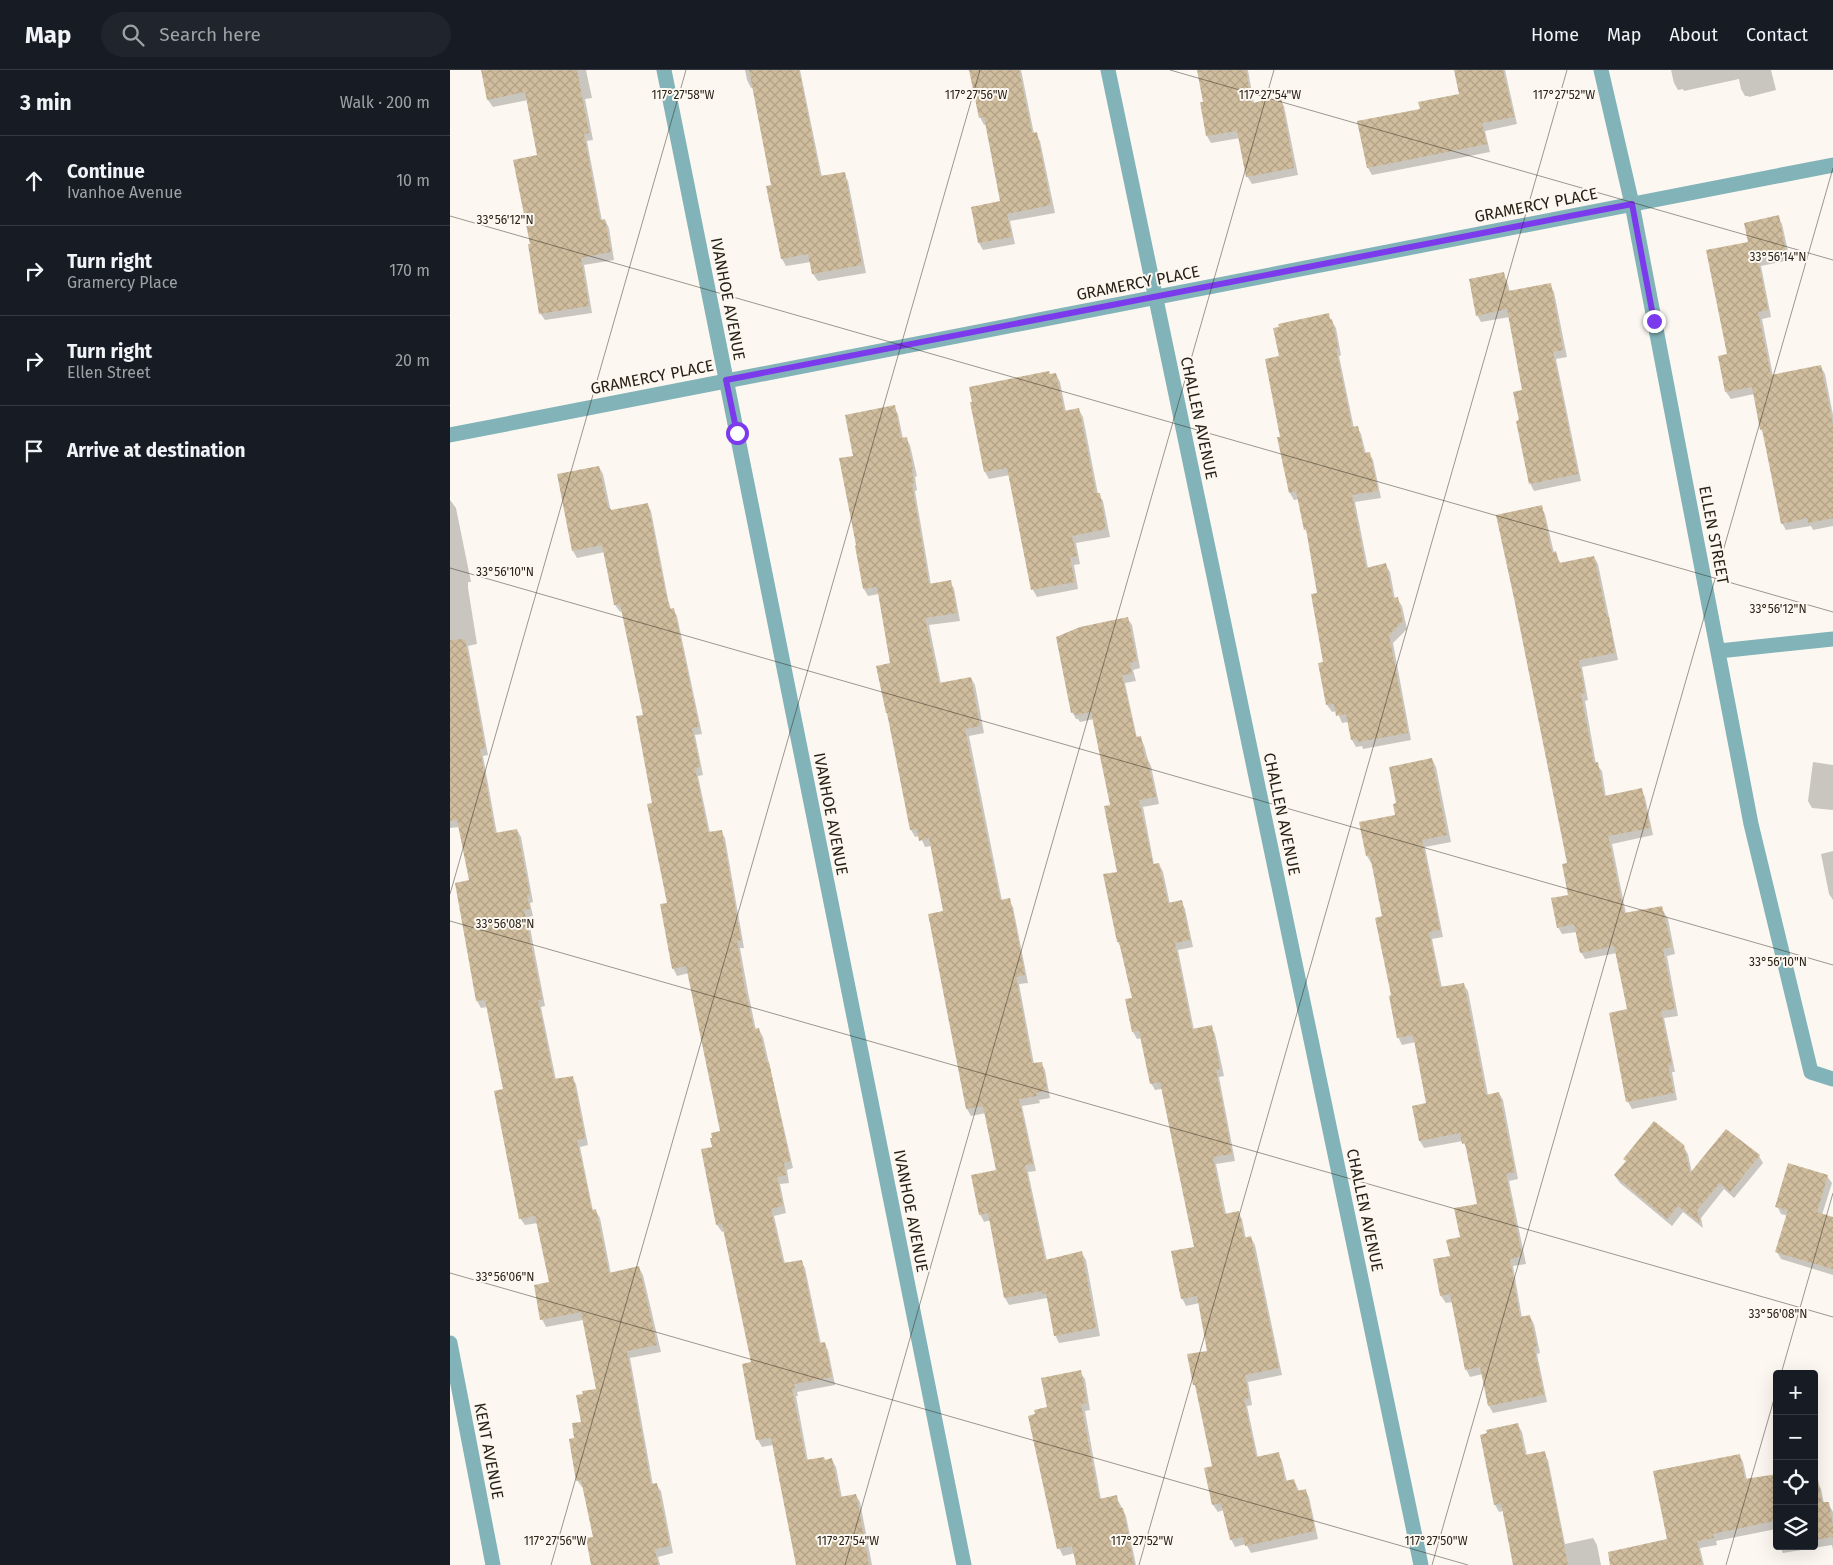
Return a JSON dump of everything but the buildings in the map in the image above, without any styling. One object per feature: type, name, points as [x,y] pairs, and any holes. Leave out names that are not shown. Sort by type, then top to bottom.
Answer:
[{"type":"street","name":"IVANHOE AVENUE","points":[[664,70],[964,1565]]},
{"type":"street","name":"CHALLEN AVENUE","points":[[1108,70],[1422,1565]]},
{"type":"street","name":"ELLEN STREET","points":[[1601,70],[1632,204],[1751,824],[1811,1072],[1833,1079]]},
{"type":"street","name":"GRAMERCY PLACE","points":[[450,434],[1833,165]]},
{"type":"street","points":[[1719,650],[1833,639]]},
{"type":"street","name":"KENT AVENUE","points":[[450,1343],[493,1565]]},
{"type":"route","points":[[737,433],[726,380],[1156,298],[1632,204],[1654,321]]}]
